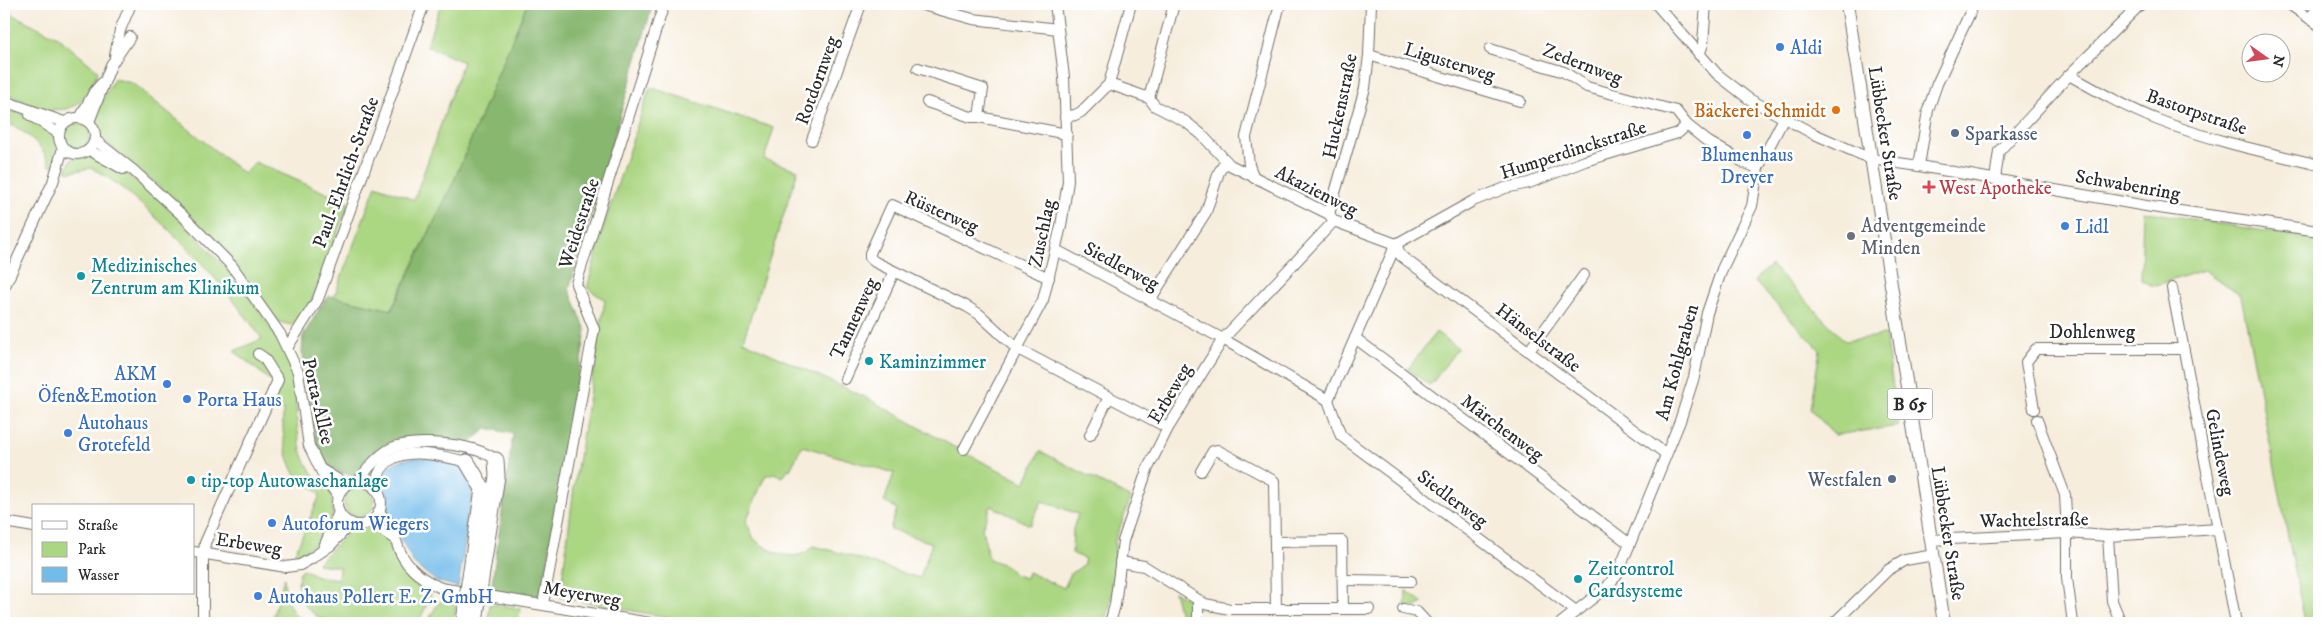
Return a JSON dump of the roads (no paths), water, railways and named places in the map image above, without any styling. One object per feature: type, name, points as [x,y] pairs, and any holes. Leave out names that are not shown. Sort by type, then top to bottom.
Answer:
[{"type":"highway","points":[[474,584],[497,476],[496,460]]},
{"type":"highway","points":[[467,462],[482,490],[472,606],[475,623]]},
{"type":"highway","points":[[464,623],[472,606]]},
{"type":"main road","name":"Lübbecker Straße","points":[[1847,4],[1944,623]]},
{"type":"street","points":[[115,56],[120,30],[131,4]]},
{"type":"street","name":"Paul-Ehrlich-Straße","points":[[287,348],[318,299],[424,4]]},
{"type":"street","name":"Weidestraße","points":[[543,604],[594,329],[576,284],[664,4]]},
{"type":"street","name":"Rotdornweg","points":[[812,140],[861,4]]},
{"type":"street","points":[[919,4],[972,19],[1058,29]]},
{"type":"street","name":"Zuschlag","points":[[964,449],[1039,306],[1056,250],[1066,196],[1066,134],[1064,77],[1056,4]]},
{"type":"street","points":[[1065,117],[1080,112],[1109,84],[1131,4]]},
{"type":"street","points":[[1149,98],[1174,4]]},
{"type":"street","points":[[1254,178],[1249,165],[1246,137],[1280,4]]},
{"type":"street","name":"Huckenstraße","points":[[1332,218],[1365,88],[1369,55],[1371,4]]},
{"type":"street","name":"Schwabenring","points":[[1656,4],[1699,55],[1749,99],[1784,118],[1871,159],[2152,206],[2319,231]]},
{"type":"street","points":[[1699,55],[1703,44],[1706,4]]},
{"type":"street","points":[[1919,166],[1928,110],[1937,84],[1974,4]]},
{"type":"street","points":[[1995,179],[1999,152],[2069,75],[2141,4]]},
{"type":"street","points":[[2289,4],[2319,25]]},
{"type":"street","points":[[2310,19],[2319,6]]},
{"type":"street","points":[[84,120],[94,92],[104,80],[115,56],[130,37]]},
{"type":"street","name":"Zedernweg","points":[[1490,49],[1564,72],[1587,87],[1676,111],[1687,125]]},
{"type":"street","name":"Ligusterweg","points":[[1369,55],[1520,101]]},
{"type":"street","points":[[918,68],[983,89],[978,117]]},
{"type":"street","name":"Bastorpstraße","points":[[2069,75],[2101,93],[2158,120],[2250,148],[2319,165]]},
{"type":"street","name":"Akazienweg","points":[[1109,84],[1149,98],[1161,110],[1186,122],[1201,134],[1226,161],[1254,178],[1332,218],[1396,244]]},
{"type":"street","points":[[4,101],[58,133]]},
{"type":"street","points":[[927,102],[971,117],[1066,134]]},
{"type":"street","points":[[14,106],[64,122],[74,118],[84,120],[94,130],[95,140],[89,150],[80,154],[67,151],[58,138],[58,133],[64,122]]},
{"type":"street","name":"Am Kohlgraben","points":[[1561,623],[1606,587],[1618,573],[1666,454],[1694,376],[1706,313],[1722,269],[1752,206],[1758,168],[1784,118]]},
{"type":"street","points":[[1687,125],[1714,145],[1745,163],[1758,168]]},
{"type":"street","name":"Humperdinckstraße","points":[[1396,244],[1473,201],[1585,161],[1643,146],[1678,133],[1687,125]]},
{"type":"street","name":"Porta-Allee","points":[[95,140],[183,216],[232,266],[280,334],[298,372],[309,446],[326,481],[338,494]]},
{"type":"street","name":"Porta-Allee","points":[[89,150],[149,185]]},
{"type":"street","points":[[4,288],[67,151]]},
{"type":"street","points":[[1150,300],[1206,212],[1219,172],[1226,161]]},
{"type":"street","name":"Rüsterweg","points":[[1049,278],[892,205],[870,253],[870,258],[875,262],[979,314],[1016,348],[1168,428]]},
{"type":"street","name":"Erbeweg","points":[[1110,623],[1115,605],[1123,541],[1142,484],[1168,428],[1223,339],[1332,218]]},
{"type":"street","points":[[1328,400],[1396,244]]},
{"type":"street","name":"Hänselstraße","points":[[1396,244],[1401,256],[1666,454]]},
{"type":"street","name":"Siedlerweg","points":[[1056,250],[1223,339],[1328,400],[1341,436],[1576,611]]},
{"type":"street","name":"Tannenweg","points":[[845,379],[894,272]]},
{"type":"street","points":[[1528,351],[1584,275]]},
{"type":"street","name":"Gelindeweg","points":[[2172,288],[2236,623]]},
{"type":"street","name":"Märchenweg","points":[[1355,338],[1630,544]]},
{"type":"street","name":"Dohlenweg","points":[[2034,410],[2026,362],[2036,349],[2183,349]]},
{"type":"street","points":[[203,623],[199,553],[278,380],[264,358],[258,354]]},
{"type":"street","points":[[1090,435],[1109,397]]},
{"type":"street","points":[[2036,420],[2065,495],[2068,533],[2067,578],[2073,623]]},
{"type":"street","points":[[323,549],[339,512],[338,494],[347,485],[358,481],[377,458],[389,449],[402,444],[419,442],[480,450],[496,460]]},
{"type":"street","points":[[1201,471],[1213,450],[1218,450],[1274,481],[1276,608]]},
{"type":"street","points":[[375,489],[376,478],[384,464],[394,457],[406,454],[426,454],[467,462]]},
{"type":"street","name":"Porta-Allee","points":[[318,467],[347,485]]},
{"type":"street","points":[[339,512],[351,523],[357,524],[369,522],[378,512],[380,500],[375,489],[370,484],[358,481]]},
{"type":"street","points":[[369,522],[395,539],[396,533],[388,521],[378,512]]},
{"type":"street","points":[[4,522],[32,527]]},
{"type":"street","name":"Erbeweg","points":[[199,553],[286,567],[300,564],[332,545],[351,523]]},
{"type":"street","name":"Wachtelstraße","points":[[1931,540],[2068,533],[2108,536],[2218,529]]},
{"type":"street","name":"Wachtelstraße","points":[[2108,536],[2112,601],[2120,623]]},
{"type":"street","name":"Meyerweg","points":[[395,539],[405,562],[425,581],[441,588],[650,623]]},
{"type":"street","points":[[1275,542],[1342,541],[1343,608]]},
{"type":"street","points":[[1834,623],[1888,570],[1906,560],[1934,555]]},
{"type":"street","points":[[1120,562],[1144,566],[1198,601],[1230,609],[1369,609]]},
{"type":"street","points":[[1343,580],[1411,581]]},
{"type":"street","points":[[1198,601],[1198,623]]},
{"type":"street","points":[[1403,609],[1417,612],[1427,623]]},
{"type":"water","points":[[414,458],[432,458],[463,466],[474,487],[458,587],[436,581],[415,565],[385,511],[382,475],[396,462]]},
{"type":"waterway","points":[[1187,623],[1188,611]]},
{"type":"place","name":"Aldi","points":[[1780,47]]},
{"type":"place","name":"Bäckerei Schmidt","points":[[1836,110]]},
{"type":"place","name":"Sparkasse","points":[[1955,133]]},
{"type":"place","name":"Blumenhaus Dreyer","points":[[1747,135]]},
{"type":"place","name":"West Apotheke","points":[[1929,187]]},
{"type":"place","name":"Lidl","points":[[2065,226]]},
{"type":"place","name":"Adventgemeinde Minden","points":[[1851,236]]},
{"type":"place","name":"Medizinisches Zentrum am Klinikum","points":[[81,276]]},
{"type":"place","name":"Kaminzimmer","points":[[869,361]]},
{"type":"place","name":"AKM Öfen&Emotion","points":[[167,384]]},
{"type":"place","name":"Porta Haus","points":[[187,399]]},
{"type":"place","name":"Autohaus Grotefeld","points":[[68,433]]},
{"type":"place","name":"Westfalen","points":[[1892,479]]},
{"type":"place","name":"tip-top Autowaschanlage","points":[[191,480]]},
{"type":"place","name":"Autoforum Wiegers","points":[[272,523]]},
{"type":"place","name":"Zeitcontrol Cardsysteme","points":[[1578,579]]},
{"type":"place","name":"Autohaus Pollert E. Z. GmbH","points":[[258,596]]}]
